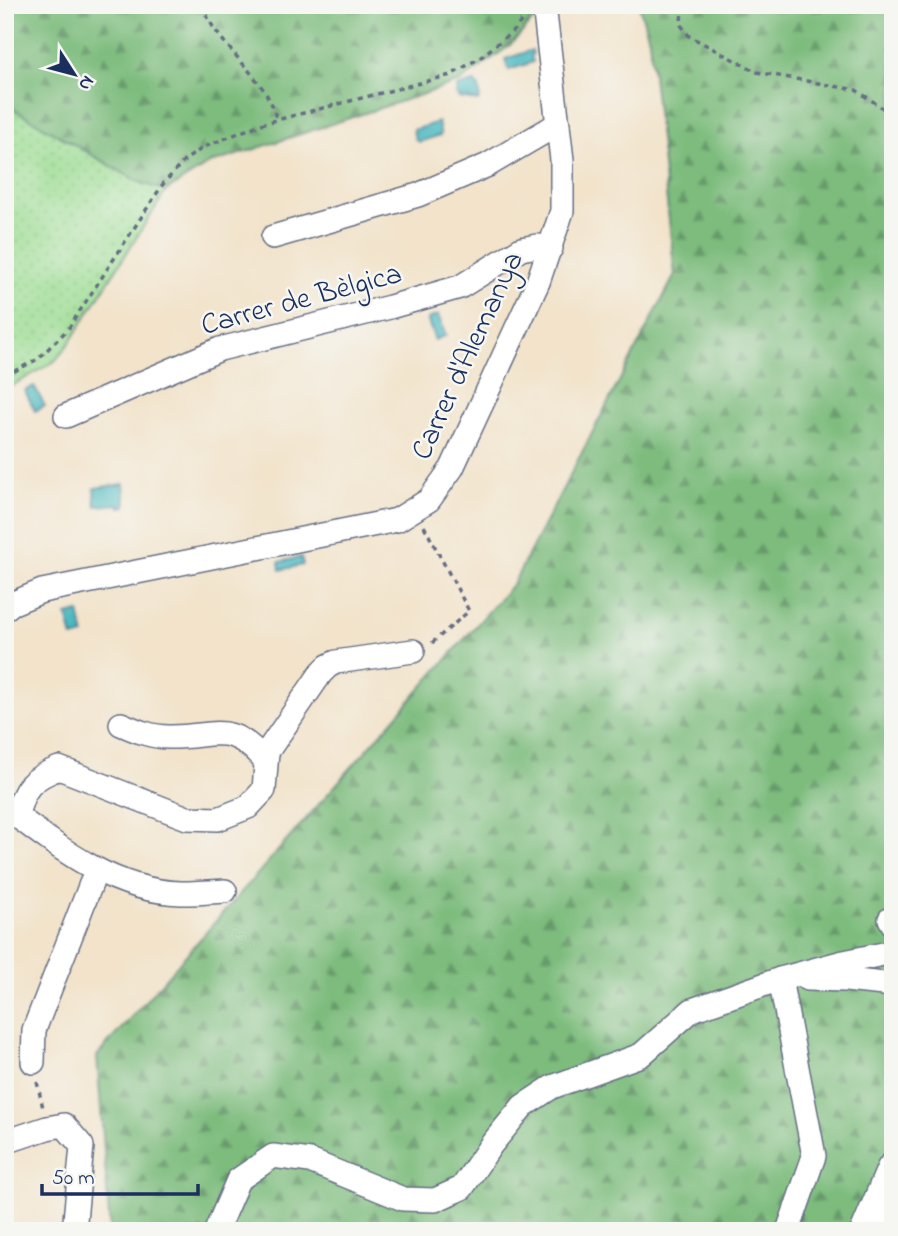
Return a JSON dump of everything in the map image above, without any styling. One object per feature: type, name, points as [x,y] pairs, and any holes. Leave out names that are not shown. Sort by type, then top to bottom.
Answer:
[{"type":"main road","points":[[867,1231],[893,1169]]},
{"type":"street","name":"Carrer d'Alemanya","points":[[5,609],[42,591],[397,520],[429,499],[452,468],[538,282],[562,211],[562,160],[558,124],[536,9]]},
{"type":"street","points":[[273,237],[418,195],[488,165],[558,124]]},
{"type":"street","name":"Carrer de Bèlgica","points":[[66,416],[220,349],[460,287],[521,249],[537,246],[551,248]]},
{"type":"street","points":[[225,891],[179,893],[133,884],[96,871],[11,811],[39,776],[59,768],[187,818],[218,819],[248,807],[264,790],[264,761],[267,752],[328,666],[336,662],[413,650]]},
{"type":"street","points":[[121,724],[146,734],[169,737],[223,732],[239,739],[257,752],[264,761]]},
{"type":"street","points":[[33,1062],[34,1030],[96,871]]},
{"type":"street","points":[[216,1231],[238,1180],[273,1156],[310,1161],[403,1199],[435,1200],[462,1188],[491,1145],[523,1107],[552,1087],[641,1055],[692,1010],[780,979],[893,952]]},
{"type":"street","points":[[846,980],[893,974]]},
{"type":"street","points":[[780,979],[846,980],[893,985]]},
{"type":"street","points":[[780,979],[814,1156],[788,1231]]},
{"type":"street","points":[[5,1142],[64,1125],[82,1146],[74,1231]]},
{"type":"path","points":[[202,5],[205,15],[269,98],[277,120]]},
{"type":"path","points":[[682,5],[681,25],[689,36],[757,72],[856,90],[893,115]]},
{"type":"path","points":[[5,376],[37,359],[68,329],[163,184],[186,160],[204,148],[277,120],[451,75],[489,50],[536,9]]},
{"type":"path","points":[[413,650],[421,652],[469,611],[414,509]]},
{"type":"path","points":[[33,1062],[47,1128]]},
{"type":"green space","points":[[5,5],[548,5],[509,46],[460,82],[209,164],[166,191],[137,181],[5,104]]},
{"type":"green space","points":[[639,5],[893,5],[893,1231],[110,1231],[97,1056],[513,584],[675,275],[649,39]]},
{"type":"green space","points":[[5,104],[137,181],[166,191],[70,342],[55,361],[5,390]]},
{"type":"water","points":[[532,50],[533,62],[509,70],[505,59]]},
{"type":"water","points":[[474,82],[479,87],[478,101],[459,98],[456,94],[457,87]]},
{"type":"water","points":[[438,122],[441,135],[419,142],[415,139],[413,130]]},
{"type":"water","points":[[438,315],[446,335],[435,340],[427,319]]},
{"type":"water","points":[[34,386],[45,406],[35,411],[25,391]]},
{"type":"water","points":[[124,484],[126,506],[96,506],[94,488]]},
{"type":"water","points":[[301,557],[303,565],[280,570],[279,562]]},
{"type":"water","points":[[79,612],[84,635],[73,638],[67,615]]}]
